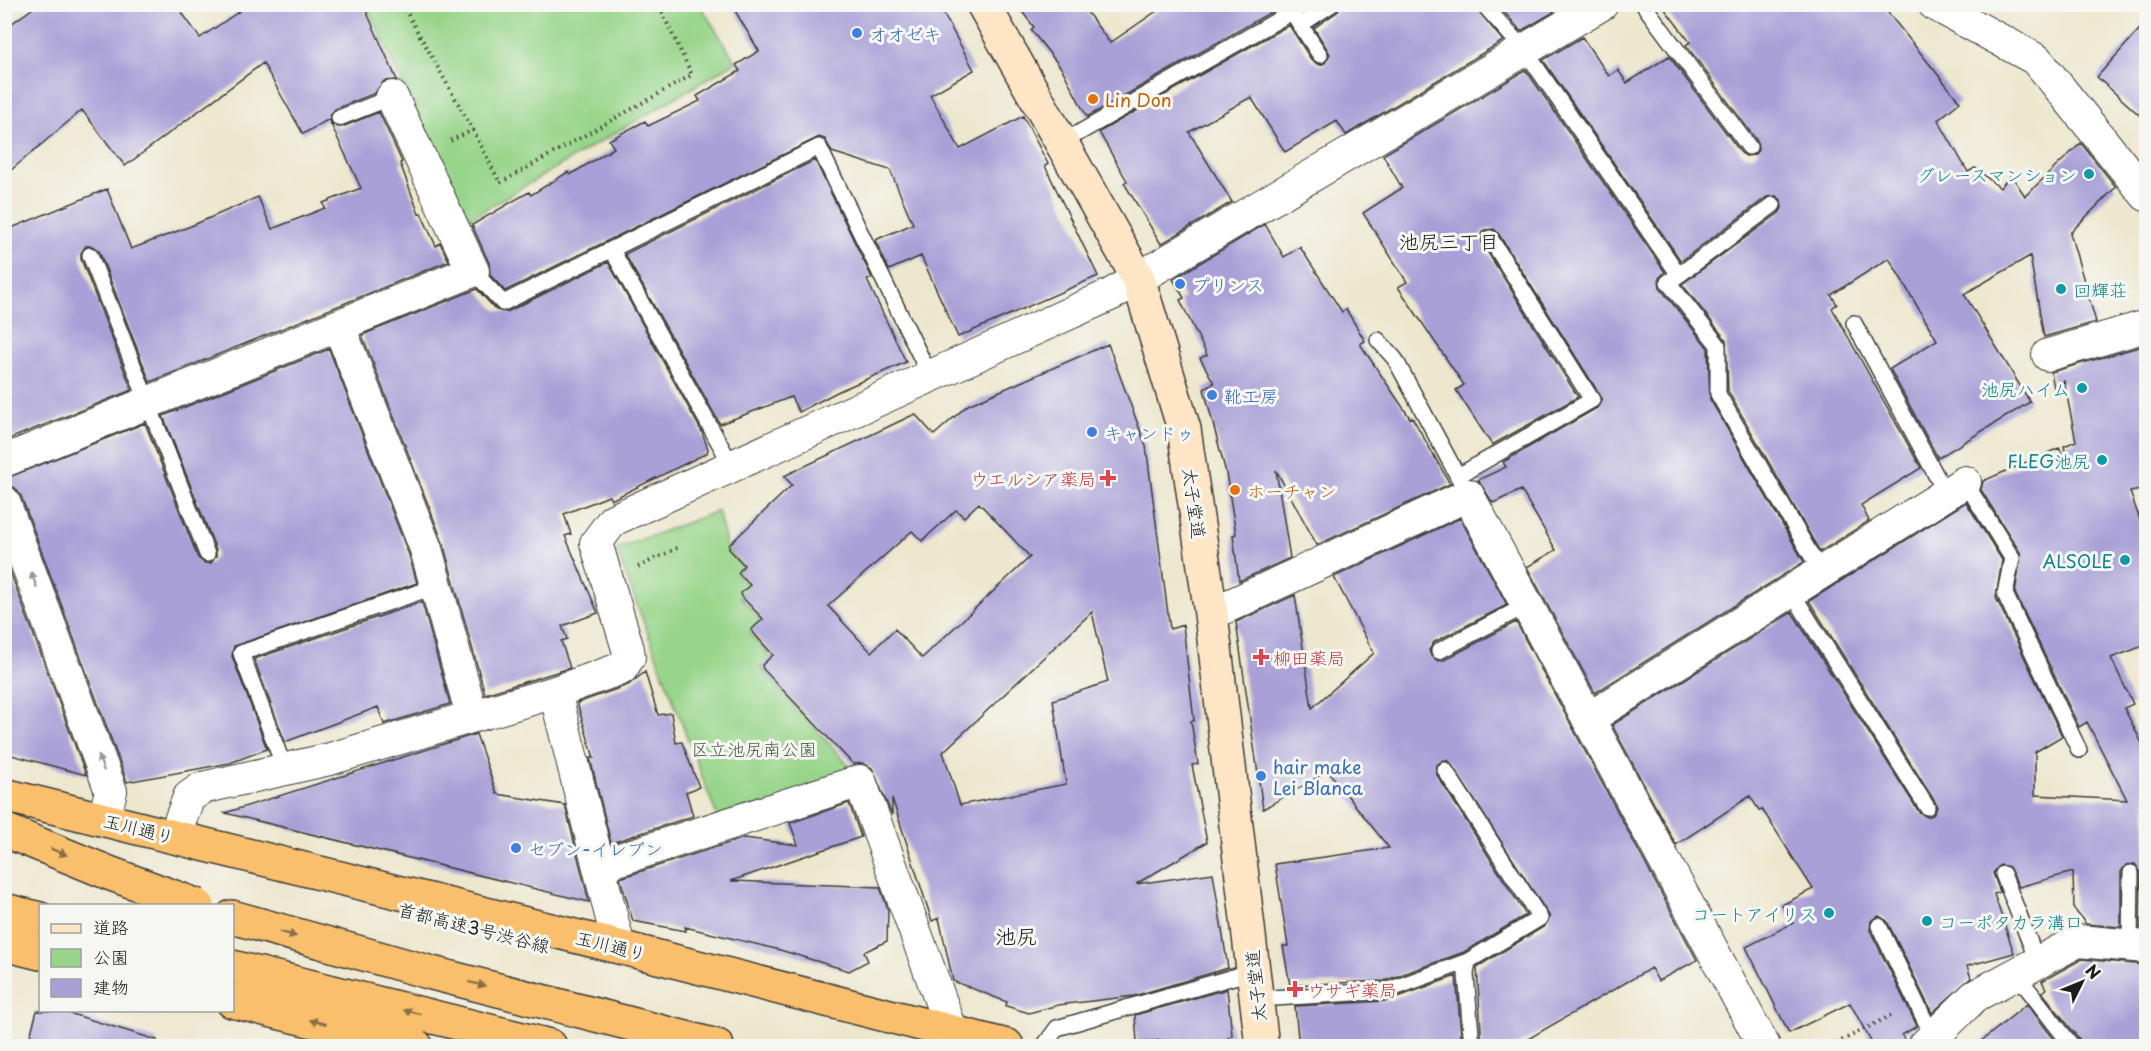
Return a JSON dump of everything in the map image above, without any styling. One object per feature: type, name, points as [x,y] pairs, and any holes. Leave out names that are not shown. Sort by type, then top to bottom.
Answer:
[{"type":"highway","name":"玉川通り","points":[[4,795],[619,947],[948,1040],[1006,1047]]},
{"type":"highway","name":"首都高速3号渋谷線","points":[[4,808],[948,1040]]},
{"type":"highway","points":[[4,830],[193,904]]},
{"type":"highway","points":[[4,910],[39,919]]},
{"type":"highway","points":[[234,918],[432,973],[717,1047]]},
{"type":"highway","points":[[4,944],[39,953]]},
{"type":"highway","points":[[234,968],[550,1047]]},
{"type":"highway","points":[[234,1002],[416,1047]]},
{"type":"street","name":"太子堂道","points":[[984,4],[1138,278],[1184,429],[1211,614],[1262,1047]]},
{"type":"street","points":[[174,837],[189,797],[202,788],[330,759],[555,692],[622,668],[630,657],[596,543],[613,520],[1112,294],[1526,52],[1602,4]]},
{"type":"street","points":[[1934,4],[2037,60],[2146,195]]},
{"type":"street","points":[[4,461],[148,405],[473,271],[417,156],[392,97]]},
{"type":"street","points":[[339,326],[426,549],[472,716]]},
{"type":"street","points":[[2048,355],[2146,326]]},
{"type":"street","points":[[1211,614],[1463,486],[1764,1047]]},
{"type":"street","points":[[1588,719],[1792,593],[1955,488]]},
{"type":"street","points":[[4,502],[111,790],[104,819]]},
{"type":"street","points":[[555,692],[619,947]]},
{"type":"street","points":[[599,866],[860,781],[948,1040]]},
{"type":"street","points":[[1928,1042],[1975,996],[2078,941],[2138,946]]},
{"type":"lane","points":[[1300,25],[1332,4]]},
{"type":"lane","points":[[1483,4],[1526,52],[1679,275]]},
{"type":"lane","points":[[1643,4],[1749,147]]},
{"type":"lane","points":[[1061,143],[1292,12],[1320,55]]},
{"type":"lane","points":[[339,118],[392,97]]},
{"type":"lane","points":[[473,271],[503,303],[819,147],[930,376]]},
{"type":"lane","points":[[1773,206],[1668,282],[1718,345],[1718,394],[1822,574]]},
{"type":"lane","points":[[1378,340],[1395,359],[1463,486],[1592,400],[1490,238]]},
{"type":"lane","points":[[612,250],[732,466]]},
{"type":"lane","points":[[90,255],[207,554]]},
{"type":"lane","points":[[1854,323],[1955,488],[2012,558],[2005,594],[2079,750]]},
{"type":"lane","points":[[285,770],[241,653],[436,586]]},
{"type":"lane","points":[[1792,593],[1927,807]]},
{"type":"lane","points":[[1439,651],[1527,605]]},
{"type":"lane","points":[[1044,1047],[1057,1029],[1255,985],[1386,991],[1468,961],[1540,918],[1445,770]]},
{"type":"lane","points":[[2131,873],[2138,946]]},
{"type":"lane","points":[[2003,874],[2027,969],[2072,1047]]},
{"type":"lane","points":[[1879,926],[1916,1002],[1928,1042]]},
{"type":"lane","points":[[1468,961],[1466,974],[1472,1047]]},
{"type":"path","points":[[402,4],[500,183],[692,75],[658,4]]},
{"type":"path","points":[[417,156],[473,130]]},
{"type":"path","points":[[608,581],[681,546]]},
{"type":"path","points":[[1831,1047],[1916,1002]]},
{"type":"green space","points":[[366,5],[700,5],[736,62],[467,220]]},
{"type":"green space","name":"区立池尻南公園","points":[[718,511],[727,549],[743,567],[737,574],[749,587],[740,597],[762,621],[750,633],[771,657],[761,668],[858,776],[720,824],[616,549]]},
{"type":"building","points":[[39,4],[176,4],[200,38],[250,4],[363,4],[397,80],[384,81],[375,93],[335,109],[330,116],[330,122],[329,119],[303,134],[263,63],[125,166],[82,110],[4,176],[4,29]]},
{"type":"building","points":[[731,4],[938,4],[974,70],[930,95],[960,149],[1023,116],[1048,164],[1045,166],[1098,276],[958,337],[921,256],[889,270],[875,240],[913,224],[890,170],[832,152],[825,139],[819,137],[505,291],[490,275],[489,263],[472,225],[529,192],[531,195],[568,172],[570,175],[614,148],[609,140],[645,121],[648,126],[700,101],[697,96],[740,71],[736,65],[759,51]]},
{"type":"building","points":[[1016,4],[1081,4],[1110,43],[1167,4],[1285,4],[1087,117],[1062,69],[1031,30],[1034,27]]},
{"type":"building","points":[[1342,4],[1473,4],[1503,41],[1346,135],[1337,121],[1285,152],[1251,97],[1189,132],[1232,202],[1161,244],[1124,183],[1127,181],[1099,132],[1289,25],[1312,61],[1320,65],[1325,63],[1330,54],[1314,28],[1337,12]]},
{"type":"building","points":[[1497,4],[1548,4],[1554,12],[1521,31]]},
{"type":"building","points":[[1661,4],[1881,4],[1960,102],[1938,120],[1968,172],[1975,168],[2000,188],[2011,175],[2025,196],[2081,143],[2116,187],[2070,233],[2096,322],[2044,337],[2030,256],[1964,294],[2030,402],[1938,458],[1890,369],[1937,340],[1889,258],[1831,295],[1837,304],[1832,308],[1921,468],[1861,505],[1869,521],[1820,552],[1728,391],[1726,340],[1682,284],[1779,213],[1782,208],[1781,200],[1776,196],[1767,197],[1681,261],[1543,60],[1582,37],[1609,76],[1618,70],[1627,83],[1669,56],[1741,153],[1746,156],[1754,155],[1758,150],[1757,141],[1686,45],[1690,42]]},
{"type":"building","points":[[2146,22],[2146,121],[2097,77]]},
{"type":"building","points":[[1526,70],[1665,272],[1659,278],[1660,288],[1708,348],[1710,399],[1804,562],[1595,693],[1527,567],[1556,550],[1521,490],[1493,503],[1478,480],[1506,467],[1503,462],[1597,408],[1602,400],[1600,395],[1498,233],[1494,229],[1485,230],[1481,234],[1482,243],[1578,397],[1492,445],[1456,390],[1464,385],[1398,287],[1407,282],[1363,213],[1402,188],[1383,155]]},
{"type":"building","points":[[379,112],[402,162],[400,163],[419,214],[421,213],[436,246],[440,243],[449,261],[150,382],[99,251],[92,246],[86,246],[81,253],[81,259],[132,390],[4,441],[4,231],[107,189],[131,249],[258,197],[272,229],[325,208],[323,203],[361,188],[330,122],[337,127],[342,127]]},
{"type":"building","points":[[815,160],[872,278],[867,280],[906,362],[839,391],[799,412],[791,397],[720,424],[625,254]]},
{"type":"building","points":[[1265,224],[1284,257],[1300,247],[1342,312],[1346,309],[1365,341],[1360,344],[1410,418],[1412,417],[1450,484],[1317,545],[1276,470],[1290,558],[1239,581],[1233,535],[1236,534],[1226,473],[1204,389],[1214,383],[1200,358],[1207,355],[1180,300],[1184,298],[1173,279]]},
{"type":"building","points":[[608,262],[702,432],[708,449],[707,453],[611,500],[609,496],[564,514],[571,534],[565,536],[598,613],[562,626],[567,639],[561,641],[570,668],[485,694],[443,543],[362,335],[477,289],[496,310],[507,312]]},
{"type":"building","points":[[1108,344],[1146,446],[1170,629],[1183,625],[1194,721],[1191,721],[1198,764],[1192,765],[1207,842],[1136,884],[1213,873],[1228,968],[1134,996],[1058,1005],[1029,1013],[1006,1006],[1007,1002],[953,981],[939,918],[932,921],[892,798],[892,815],[872,768],[863,763],[853,764],[763,669],[762,665],[773,655],[751,630],[763,619],[742,597],[741,593],[750,585],[738,573],[744,565],[729,549],[729,545],[792,485],[784,476],[915,414],[934,435],[968,405]],"holes":[[[979,503],[1030,557],[922,658],[895,629],[871,652],[828,606],[912,531],[922,541],[956,510],[964,517]],[[1092,612],[1108,682],[1053,700],[1066,784],[960,805],[943,752]]]},
{"type":"building","points":[[2146,345],[2146,489],[2130,492],[2146,537],[2146,645],[2111,658],[2133,704],[2124,708],[2146,751],[2146,929],[2140,928],[2141,873],[2135,864],[2126,865],[2121,872],[2121,927],[2086,924],[2074,909],[2073,872],[2019,887],[2009,867],[2000,865],[1993,873],[2000,892],[1994,894],[2014,953],[1967,966],[1971,978],[1932,1013],[1887,921],[1879,916],[1871,921],[1870,930],[1917,1026],[1902,1035],[1907,1047],[1874,1047],[1850,1003],[1789,1033],[1746,947],[1793,923],[1782,905],[1813,889],[1762,809],[1759,810],[1750,796],[1676,845],[1612,725],[1792,612],[1919,812],[1927,817],[1933,815],[1937,807],[1935,802],[1809,601],[1966,502],[2002,560],[1996,598],[2062,736],[2035,752],[2035,795],[2127,800],[2087,722],[2079,727],[2015,593],[2021,554],[1981,490],[1983,481],[2059,448],[2067,461],[2064,446],[2076,441],[2064,381],[2054,388],[2051,372]]},
{"type":"building","points":[[329,349],[409,555],[417,583],[234,646],[232,656],[267,749],[230,763],[127,782],[21,496],[15,488],[4,484],[4,479],[145,423],[198,558],[205,563],[211,563],[216,556],[216,550],[163,416]]},
{"type":"building","points":[[1460,518],[1507,605],[1434,642],[1429,650],[1431,656],[1438,661],[1444,660],[1516,622],[1697,960],[1658,981],[1651,968],[1514,1047],[1482,1047],[1477,967],[1545,926],[1550,917],[1449,761],[1444,760],[1437,765],[1437,775],[1526,915],[1464,952],[1384,981],[1290,985],[1283,946],[1288,946],[1275,864],[1389,848],[1328,771],[1263,809],[1236,622],[1295,595],[1312,708],[1374,653],[1334,577]]},
{"type":"building","points":[[4,555],[86,775],[4,753]]},
{"type":"building","points":[[422,602],[450,704],[384,724],[378,707],[285,742],[254,659]]},
{"type":"building","points":[[645,672],[658,715],[671,713],[676,743],[682,742],[699,787],[686,792],[693,816],[611,843],[590,758],[594,758],[577,703],[628,685]]},
{"type":"building","points":[[476,734],[497,794],[565,805],[589,902],[225,813]]},
{"type":"building","points":[[849,803],[861,837],[731,881],[880,887],[888,910],[887,941],[864,952],[868,961],[849,971],[780,950],[685,927],[686,931],[633,921],[620,878],[744,838],[798,845],[790,823]]},
{"type":"building","points":[[2082,959],[2146,965],[2146,1047],[2082,1047],[2080,1040],[2042,992],[2046,989],[2042,981]]},
{"type":"building","points":[[1456,976],[1462,1047],[1299,1047],[1295,1006],[1387,1001]]},
{"type":"building","points":[[1227,989],[1232,1035],[1220,1044],[1165,1047],[1164,1040],[1137,1042],[1135,1015]]},
{"type":"building","points":[[2027,1004],[2060,1047],[1974,1047]]},
{"type":"building","points":[[37,1011],[65,1012],[157,1040],[156,1047],[27,1047]]},
{"type":"place","name":"オオゼキ","points":[[857,33]]},
{"type":"place","name":"Lin Don","points":[[1093,99]]},
{"type":"place","name":"グレースマンション","points":[[2089,174]]},
{"type":"place","name":"プリンス","points":[[1180,284]]},
{"type":"place","name":"回輝荘","points":[[2061,289]]},
{"type":"place","name":"池尻ハイム","points":[[2082,388]]},
{"type":"place","name":"靴工房","points":[[1212,395]]},
{"type":"place","name":"キャンドゥ","points":[[1092,432]]},
{"type":"place","name":"FLEG池尻","points":[[2102,460]]},
{"type":"place","name":"ウエルシア薬局","points":[[1108,478]]},
{"type":"place","name":"ホーチャン","points":[[1235,490]]},
{"type":"place","name":"ALSOLE","points":[[2125,560]]},
{"type":"place","name":"柳田薬局","points":[[1261,657]]},
{"type":"place","name":"hair make Lei Blanca","points":[[1261,776]]},
{"type":"place","name":"セブン-イレブン","points":[[516,848]]},
{"type":"place","name":"コートアイリス","points":[[1829,913]]},
{"type":"place","name":"コーポタカラ溝口","points":[[1927,921]]},
{"type":"place","name":"ウサギ薬局","points":[[1295,989]]},
{"type":"district","name":"池尻三丁目","points":[[1449,241]]},
{"type":"district","name":"池尻","points":[[1016,935]]}]
